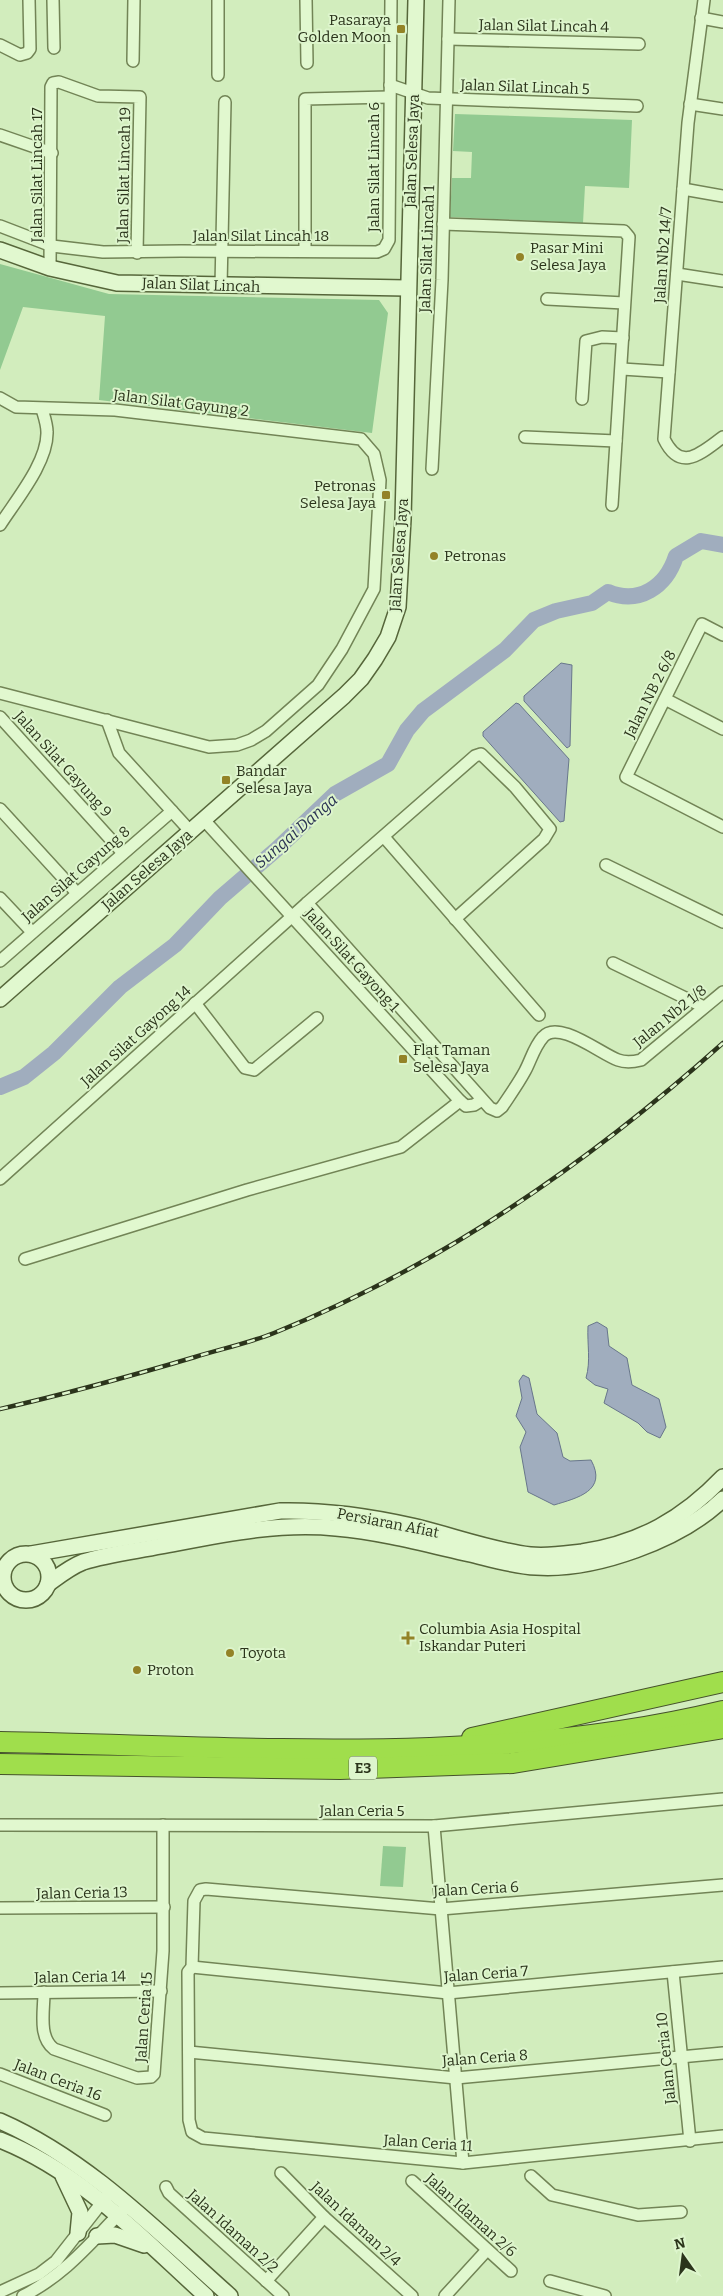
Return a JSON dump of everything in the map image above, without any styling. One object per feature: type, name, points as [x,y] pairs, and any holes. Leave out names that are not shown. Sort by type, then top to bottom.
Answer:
[{"type":"highway","points":[[434,1748],[509,1728],[723,1682]]},
{"type":"highway","name":"E3","points":[[0,1742],[320,1748],[434,1748],[529,1742],[660,1724],[723,1711]]},
{"type":"highway","name":"E3","points":[[0,1764],[340,1769],[513,1763],[723,1728]]},
{"type":"street","points":[[0,45],[20,55],[27,53],[30,49],[29,0]]},
{"type":"street","points":[[53,0],[54,48]]},
{"type":"street","points":[[133,61],[134,0]]},
{"type":"street","points":[[218,0],[218,75]]},
{"type":"street","points":[[306,0],[307,63]]},
{"type":"street","name":"Jalan Silat Lincah 6","points":[[384,249],[389,240],[391,0]]},
{"type":"street","name":"Jalan Selesa Jaya","points":[[0,1000],[344,696],[361,679],[388,637],[398,607],[403,519],[407,288],[416,0]]},
{"type":"street","name":"Jalan Silat Lincah 1","points":[[432,470],[443,224],[449,0]]},
{"type":"street","name":"Jalan Nb2 14/7","points":[[704,0],[690,104],[664,439],[674,454],[686,458],[696,457],[723,437]]},
{"type":"street","points":[[701,18],[723,22]]},
{"type":"street","name":"Jalan Silat Lincah 4","points":[[448,39],[640,44]]},
{"type":"street","name":"Jalan Silat Lincah 19","points":[[53,83],[59,82],[98,96],[140,97],[137,252]]},
{"type":"street","name":"Jalan Silat Lincah 17","points":[[50,268],[52,246],[50,201],[52,153],[51,87],[53,83]]},
{"type":"street","name":"Jalan Silat Lincah 6","points":[[390,84],[414,92]]},
{"type":"street","name":"Jalan Silat Lincah 5","points":[[414,92],[428,98],[637,106]]},
{"type":"street","points":[[305,251],[305,99],[389,97]]},
{"type":"street","points":[[221,286],[224,102]]},
{"type":"street","points":[[690,104],[723,109]]},
{"type":"street","points":[[0,135],[52,153]]},
{"type":"street","points":[[683,189],[723,196]]},
{"type":"street","points":[[443,224],[624,231],[629,237],[612,505]]},
{"type":"street","name":"Jalan Silat Lincah 18","points":[[0,226],[52,246],[103,252],[377,252],[384,249]]},
{"type":"street","name":"Jalan Silat Lincah","points":[[0,250],[50,268],[117,283],[407,288]]},
{"type":"street","points":[[677,274],[723,281]]},
{"type":"street","points":[[548,299],[624,303]]},
{"type":"street","points":[[582,399],[586,341],[602,337],[623,338]]},
{"type":"street","points":[[622,369],[669,372]]},
{"type":"street","name":"Jalan Silat Gayung 2","points":[[0,398],[16,407],[115,410],[361,439],[374,454],[380,480],[374,589],[342,649],[318,685],[266,731],[237,745],[209,747],[106,720]]},
{"type":"street","points":[[0,525],[40,463],[46,444],[47,431],[42,409]]},
{"type":"street","points":[[525,437],[616,441]]},
{"type":"street","name":"Jalan NB 2 6/8","points":[[723,635],[702,624],[626,777],[723,827]]},
{"type":"street","points":[[0,693],[106,720],[119,753],[191,832]]},
{"type":"street","points":[[665,699],[723,729]]},
{"type":"street","name":"Jalan Silat Gayung 9","points":[[0,717],[123,853]]},
{"type":"street","name":"Jalan Silat Gayong 14","points":[[0,1179],[196,1004],[292,915],[384,838],[475,756],[481,754],[549,825],[548,834],[455,919]]},
{"type":"street","points":[[0,809],[76,892]]},
{"type":"street","name":"Jalan Silat Gayung 8","points":[[0,961],[76,892],[172,811]]},
{"type":"street","name":"Jalan Silat Gayong 1","points":[[204,820],[460,1101]]},
{"type":"street","points":[[384,838],[539,1015]]},
{"type":"street","points":[[606,865],[723,922]]},
{"type":"street","points":[[0,898],[32,932]]},
{"type":"street","points":[[26,1259],[238,1193],[401,1147],[460,1101],[470,1107],[482,1100],[306,903]]},
{"type":"street","points":[[613,963],[704,1008]]},
{"type":"street","name":"Jalan Nb2 1/8","points":[[482,1100],[490,1108],[497,1111],[502,1107],[525,1072],[538,1044],[550,1031],[554,1030],[580,1040],[619,1061],[641,1060],[723,992]]},
{"type":"street","points":[[196,1004],[245,1068],[254,1070],[318,1018]]},
{"type":"street","name":"Persiaran Afiat","points":[[411,1533],[305,1526],[249,1529],[83,1562],[68,1569],[48,1584],[39,1596],[32,1599],[17,1598],[6,1588],[3,1581],[6,1566],[16,1556],[280,1511],[317,1510],[354,1514],[411,1533],[534,1567],[643,1536],[673,1520],[702,1500],[723,1477]]},
{"type":"street","name":"Persiaran Afiat","points":[[557,1562],[620,1555],[653,1544],[686,1527],[723,1499]]},
{"type":"street","points":[[31,1554],[38,1557],[48,1569],[48,1584]]},
{"type":"street","name":"Jalan Ceria 5","points":[[0,1825],[434,1826],[723,1800]]},
{"type":"street","name":"Jalan Ceria 15","points":[[44,1992],[44,2033],[49,2045],[62,2052],[137,2078],[151,2077],[154,2074],[164,1907],[163,1825]]},
{"type":"street","points":[[434,1826],[463,2163]]},
{"type":"street","name":"Jalan Ceria 6","points":[[192,1967],[194,1900],[200,1890],[213,1889],[441,1908],[723,1885]]},
{"type":"street","name":"Jalan Ceria 13","points":[[0,1908],[164,1907]]},
{"type":"street","points":[[188,2052],[188,1972],[192,1967]]},
{"type":"street","name":"Jalan Ceria 7","points":[[192,1967],[448,1993],[723,1967]]},
{"type":"street","name":"Jalan Ceria 10","points":[[673,1972],[690,2141]]},
{"type":"street","name":"Jalan Ceria 14","points":[[0,1993],[160,1992]]},
{"type":"street","name":"Jalan Ceria 8","points":[[188,2052],[456,2078],[723,2053]]},
{"type":"street","name":"Jalan Ceria 11","points":[[188,2052],[189,2120],[192,2132],[203,2138],[463,2163],[580,2150],[690,2141],[723,2136]]},
{"type":"street","name":"Jalan Ceria 16","points":[[0,2074],[105,2115]]},
{"type":"street","points":[[0,2121],[17,2128],[67,2159],[107,2197],[116,2216],[206,2296]]},
{"type":"street","points":[[0,2140],[107,2197],[127,2205],[230,2296]]},
{"type":"street","points":[[59,2170],[79,2206],[81,2218],[78,2233]]},
{"type":"street","name":"Jalan Idaman 2/4","points":[[281,2173],[324,2217],[412,2296]]},
{"type":"street","points":[[532,2176],[552,2195],[638,2215],[681,2212]]},
{"type":"street","name":"Jalan Idaman 2/6","points":[[412,2181],[511,2271]]},
{"type":"street","name":"Jalan Idaman 2/2","points":[[166,2187],[169,2193],[283,2296]]},
{"type":"street","points":[[0,2292],[39,2274],[56,2261],[107,2197]]},
{"type":"street","points":[[23,2296],[48,2283],[65,2270],[127,2205]]},
{"type":"street","points":[[266,2281],[324,2217]]},
{"type":"street","points":[[97,2236],[115,2235],[153,2248]]},
{"type":"street","points":[[445,2296],[487,2250]]},
{"type":"street","points":[[550,2281],[605,2296]]},
{"type":"green space","points":[[455,114],[632,120],[629,188],[585,186],[583,223],[450,217],[452,178],[471,178],[472,152],[453,151]]},
{"type":"green space","points":[[0,264],[109,294],[379,300],[388,313],[372,433],[99,400],[105,316],[23,307],[0,370]]},
{"type":"green space","points":[[383,1846],[406,1847],[403,1887],[380,1886]]},
{"type":"water","points":[[561,663],[572,665],[570,746],[567,748],[524,701],[524,696]]},
{"type":"water","points":[[516,703],[569,759],[564,821],[560,822],[483,736],[483,732]]},
{"type":"water","points":[[597,1322],[607,1328],[609,1346],[627,1358],[632,1385],[659,1399],[666,1427],[660,1438],[647,1432],[638,1423],[604,1403],[608,1389],[595,1385],[586,1378],[589,1359],[588,1326]]},
{"type":"water","points":[[523,1375],[529,1378],[537,1414],[557,1433],[563,1457],[570,1461],[591,1460],[596,1479],[588,1492],[554,1505],[528,1492],[520,1447],[526,1432],[516,1416],[522,1398],[519,1381]]},
{"type":"waterway","name":"Sungai Danga","points":[[0,1087],[24,1077],[54,1053],[120,987],[175,945],[220,898],[277,849],[335,794],[388,764],[407,730],[423,711],[505,650],[534,620],[556,611],[592,603],[608,592],[630,596],[641,594],[650,590],[666,577],[676,556],[701,541],[723,545]]},
{"type":"railway","points":[[0,1409],[255,1340],[336,1306],[396,1276],[454,1243],[567,1169],[620,1129],[723,1043]]},
{"type":"place","name":"Pasaraya Golden Moon","points":[[401,29]]},
{"type":"place","name":"Pasar Mini Selesa Jaya","points":[[520,257]]},
{"type":"place","name":"Petronas Selesa Jaya","points":[[386,495]]},
{"type":"place","name":"Petronas","points":[[434,556]]},
{"type":"place","name":"Bandar Selesa Jaya","points":[[226,780]]},
{"type":"place","name":"Flat Taman Selesa Jaya","points":[[403,1059]]},
{"type":"place","name":"Columbia Asia Hospital Iskandar Puteri","points":[[408,1638]]},
{"type":"place","name":"Toyota","points":[[230,1653]]},
{"type":"place","name":"Proton","points":[[137,1670]]}]
